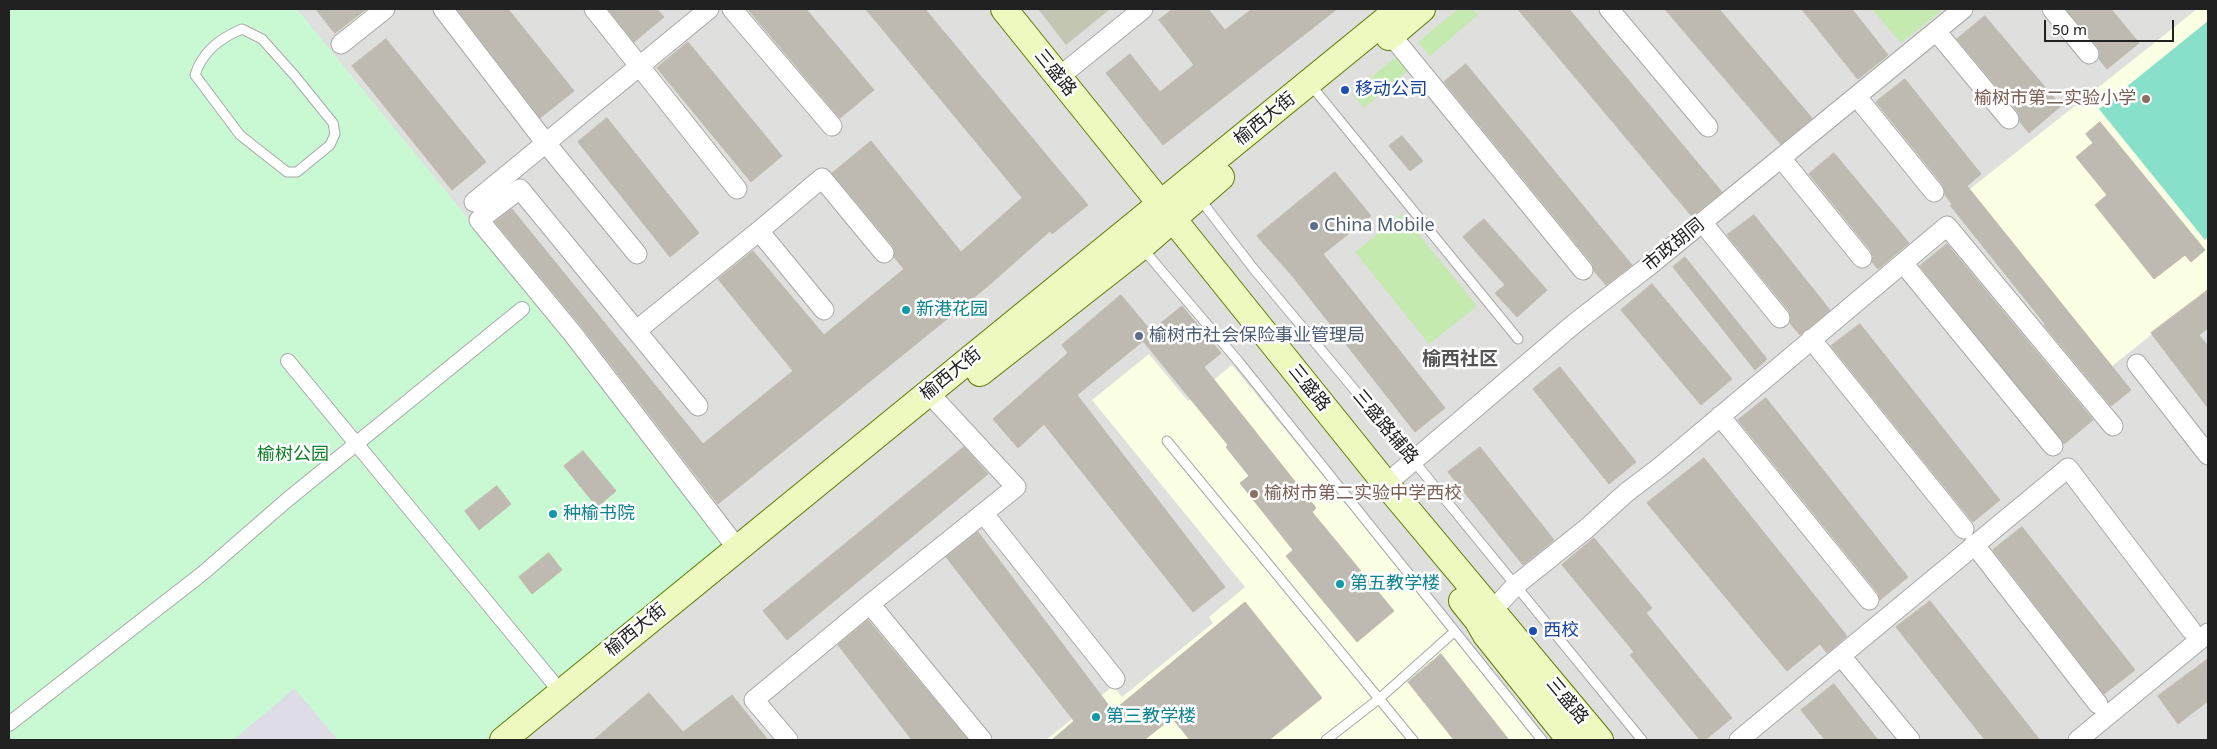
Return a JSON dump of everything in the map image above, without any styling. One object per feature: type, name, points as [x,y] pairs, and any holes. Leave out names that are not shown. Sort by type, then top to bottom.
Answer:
[{"type":"main road","name":"三盛路","points":[[985,9],[1600,740]]},
{"type":"main road","name":"三盛路","points":[[1004,9],[1340,453],[1478,621],[1486,635],[1570,740]]},
{"type":"main road","name":"榆西大街","points":[[527,740],[934,399],[1161,216],[1314,89],[1399,9]]},
{"type":"main road","name":"榆西大街","points":[[1314,89],[1391,35],[1422,9]]},
{"type":"main road","name":"榆西大街","points":[[502,740],[737,548],[934,399]]},
{"type":"street","points":[[342,44],[385,9]]},
{"type":"street","points":[[443,9],[545,142],[638,254]]},
{"type":"street","points":[[594,9],[737,189]]},
{"type":"street","points":[[474,202],[709,9]]},
{"type":"street","points":[[732,9],[832,126]]},
{"type":"street","points":[[1058,78],[1143,9]]},
{"type":"street","points":[[1609,9],[1708,127]]},
{"type":"street","name":"市政胡同","points":[[1386,484],[1575,323],[1857,97],[1963,9]]},
{"type":"street","points":[[2052,9],[2089,54]]},
{"type":"street","points":[[1936,31],[2009,119]]},
{"type":"street","points":[[1391,35],[1583,270]]},
{"type":"street","points":[[1857,97],[1934,192]]},
{"type":"street","points":[[1781,158],[1862,258]]},
{"type":"street","points":[[637,330],[822,178],[884,253]]},
{"type":"street","points":[[698,406],[520,189],[479,220],[573,334],[737,548]]},
{"type":"street","points":[[1702,222],[1780,318]]},
{"type":"street","points":[[1492,611],[1516,585],[1586,529],[1627,492],[1947,226],[2113,426]]},
{"type":"street","points":[[759,231],[824,310]]},
{"type":"street","points":[[1902,263],[2053,446]]},
{"type":"street","points":[[9,724],[203,573],[288,500],[522,309]]},
{"type":"street","points":[[1811,339],[1969,537],[2098,704]]},
{"type":"street","points":[[288,361],[560,691]]},
{"type":"street","points":[[2137,364],[2208,455]]},
{"type":"street","points":[[788,740],[754,700],[1016,487],[934,399]]},
{"type":"street","points":[[1720,416],[1869,600]]},
{"type":"street","points":[[1739,740],[1841,656],[1969,537],[2068,468],[2200,631],[2078,740]]},
{"type":"street","points":[[984,514],[1115,679]]},
{"type":"street","points":[[870,604],[982,740]]},
{"type":"street","points":[[1841,656],[1910,740]]},
{"type":"lane","points":[[242,29],[262,39],[295,76],[333,122],[335,134],[330,145],[297,172],[287,172],[240,135],[195,75],[199,61],[225,36],[242,29]]},
{"type":"lane","points":[[1314,89],[1518,340]]},
{"type":"lane","name":"三盛路辅路","points":[[1192,189],[1252,268],[1413,460],[1642,740]]},
{"type":"lane","points":[[1134,238],[1239,362],[1542,740]]},
{"type":"lane","points":[[1167,441],[1413,740]]},
{"type":"lane","points":[[1326,740],[1380,698],[1454,632]]},
{"type":"shaded area","points":[[9,9],[2208,9],[2208,740],[9,740]]},
{"type":"shaded area","points":[[1038,9],[1110,9],[1066,45]]},
{"type":"shaded area","name":"榆树市第二实验小学","points":[[2197,9],[2208,9],[2208,290],[2112,366],[1970,189]]},
{"type":"shaded area","name":"榆树市第二实验中学西校","points":[[1149,354],[1188,401],[1232,365],[1540,740],[1046,740],[1113,686],[1122,697],[1213,623],[1209,617],[1245,587],[1092,400]]},
{"type":"shaded area","points":[[294,688],[338,740],[233,740],[281,700]]},
{"type":"green space","name":"榆树公园","points":[[9,9],[297,9],[462,211],[727,544],[484,740],[9,740]]},
{"type":"green space","points":[[1458,9],[1473,9],[1478,15],[1430,56],[1418,42]]},
{"type":"green space","points":[[1872,9],[1943,9],[1901,43]]},
{"type":"green space","points":[[2208,21],[2208,237],[2205,240],[2099,109]]},
{"type":"green space","points":[[1399,54],[1411,68],[1364,108],[1352,94]]},
{"type":"green space","points":[[1402,214],[1477,306],[1429,344],[1355,252]]},
{"type":"building","points":[[316,9],[366,9],[335,33]]},
{"type":"building","points":[[457,9],[508,9],[574,91],[540,118]]},
{"type":"building","points":[[608,9],[657,9],[664,17],[634,42]]},
{"type":"building","points":[[748,9],[806,9],[874,90],[840,118]]},
{"type":"building","name":"新港花园","points":[[866,9],[925,9],[1088,205],[1052,234],[1050,231],[988,286],[718,504],[582,327],[495,222],[512,209],[703,444],[793,371],[718,279],[753,251],[824,335],[904,269],[894,257],[893,246],[832,173],[871,141],[961,252],[1022,198]]},
{"type":"building","points":[[1173,9],[1208,9],[1225,30],[1252,9],[1337,9],[1163,145],[1106,73],[1130,54],[1160,92],[1194,65],[1159,20]]},
{"type":"building","points":[[1518,9],[1569,9],[1722,192],[1692,216]]},
{"type":"building","points":[[1665,9],[1719,9],[1812,118],[1781,144]]},
{"type":"building","points":[[1802,9],[1852,9],[1888,55],[1858,79]]},
{"type":"building","points":[[2066,9],[2111,9],[2139,43],[2107,69],[2099,59],[2098,47]]},
{"type":"building","points":[[1985,16],[2061,106],[2029,133],[2020,122],[2018,112],[1957,39]]},
{"type":"building","points":[[386,39],[486,162],[452,190],[352,66]]},
{"type":"building","points":[[688,42],[782,156],[751,182],[657,68]]},
{"type":"building","points":[[1466,64],[1632,265],[1606,285],[1594,271],[1592,263],[1444,82]]},
{"type":"building","points":[[1905,79],[1981,174],[1967,186],[2131,390],[2111,406],[2044,325],[1950,205],[1952,204],[1945,195],[1943,185],[1876,102]]},
{"type":"building","points":[[607,118],[699,233],[670,257],[578,142]]},
{"type":"building","points":[[2100,122],[2205,250],[2191,262],[2185,255],[2154,279],[2095,205],[2107,195],[2076,157],[2093,143],[2086,134]]},
{"type":"building","points":[[1402,136],[1423,161],[1410,171],[1389,146]]},
{"type":"building","points":[[1834,153],[1909,243],[1878,269],[1872,262],[1871,251],[1809,174]]},
{"type":"building","points":[[1335,172],[1371,216],[1323,254],[1445,408],[1415,432],[1294,278],[1257,236]]},
{"type":"building","points":[[1754,215],[1830,310],[1800,335],[1790,323],[1789,311],[1727,235]]},
{"type":"building","points":[[1484,219],[1547,290],[1517,317],[1495,293],[1505,285],[1463,237]]},
{"type":"building","points":[[1947,244],[2093,420],[2064,444],[1920,266]]},
{"type":"building","points":[[1685,257],[1767,359],[1755,370],[1673,267]]},
{"type":"building","points":[[1652,284],[1732,379],[1701,405],[1621,310]]},
{"type":"building","points":[[2208,290],[2208,328],[2199,335],[2208,346],[2208,408],[2151,333]]},
{"type":"building","points":[[1121,295],[1151,331],[1182,306],[1221,353],[1204,367],[1316,508],[1312,512],[1394,611],[1357,642],[1286,556],[1293,550],[1240,483],[1249,476],[1226,447],[1228,445],[1143,341],[1077,395],[1225,587],[1193,612],[1044,424],[1018,448],[993,419],[1068,353],[1062,345]]},
{"type":"building","points":[[1860,324],[2000,500],[1973,522],[1831,346]]},
{"type":"building","points":[[1560,367],[1636,462],[1609,484],[1533,389]]},
{"type":"building","points":[[1766,398],[1908,577],[1880,600],[1878,593],[1738,420]]},
{"type":"building","points":[[964,447],[988,474],[787,640],[763,611]]},
{"type":"building","points":[[1480,447],[1554,540],[1523,565],[1448,472]]},
{"type":"building","points":[[583,451],[616,491],[597,507],[564,466]]},
{"type":"building","points":[[1704,458],[1847,636],[1827,653],[1820,644],[1787,671],[1647,503]]},
{"type":"building","points":[[497,486],[511,504],[479,530],[465,511]]},
{"type":"building","points":[[2022,527],[2135,670],[2104,694],[1993,550]]},
{"type":"building","points":[[978,532],[1113,711],[1245,602],[1322,698],[1269,740],[1190,740],[1172,718],[1144,740],[1052,740],[1074,721],[946,557]]},
{"type":"building","points":[[1594,538],[1652,608],[1646,613],[1732,718],[1705,740],[1700,740],[1630,655],[1634,652],[1562,565]]},
{"type":"building","points":[[549,553],[562,570],[532,594],[519,577]]},
{"type":"building","points":[[1930,601],[2040,740],[1985,740],[1896,627]]},
{"type":"building","points":[[868,620],[968,740],[912,740],[838,645]]},
{"type":"building","points":[[1441,654],[1509,740],[1454,740],[1408,682]]},
{"type":"building","points":[[2208,659],[2208,701],[2178,724],[2158,696]]},
{"type":"building","points":[[1834,684],[1878,740],[1825,740],[1801,710]]},
{"type":"building","points":[[649,693],[683,732],[732,695],[768,740],[594,740]]},
{"type":"place","name":"移动公司","points":[[1345,90]]},
{"type":"place","name":"榆树市第二实验小学","points":[[2146,99]]},
{"type":"place","name":"China Mobile","points":[[1314,226]]},
{"type":"place","name":"新港花园","points":[[906,310]]},
{"type":"place","name":"榆树市社会保险事业管理局","points":[[1139,336]]},
{"type":"place","name":"榆树市第二实验中学西校","points":[[1254,494]]},
{"type":"place","name":"种榆书院","points":[[553,514]]},
{"type":"place","name":"第五教学楼","points":[[1340,584]]},
{"type":"place","name":"西校","points":[[1533,631]]},
{"type":"place","name":"第三教学楼","points":[[1096,717]]},
{"type":"district","name":"榆西社区","points":[[1460,360]]}]
